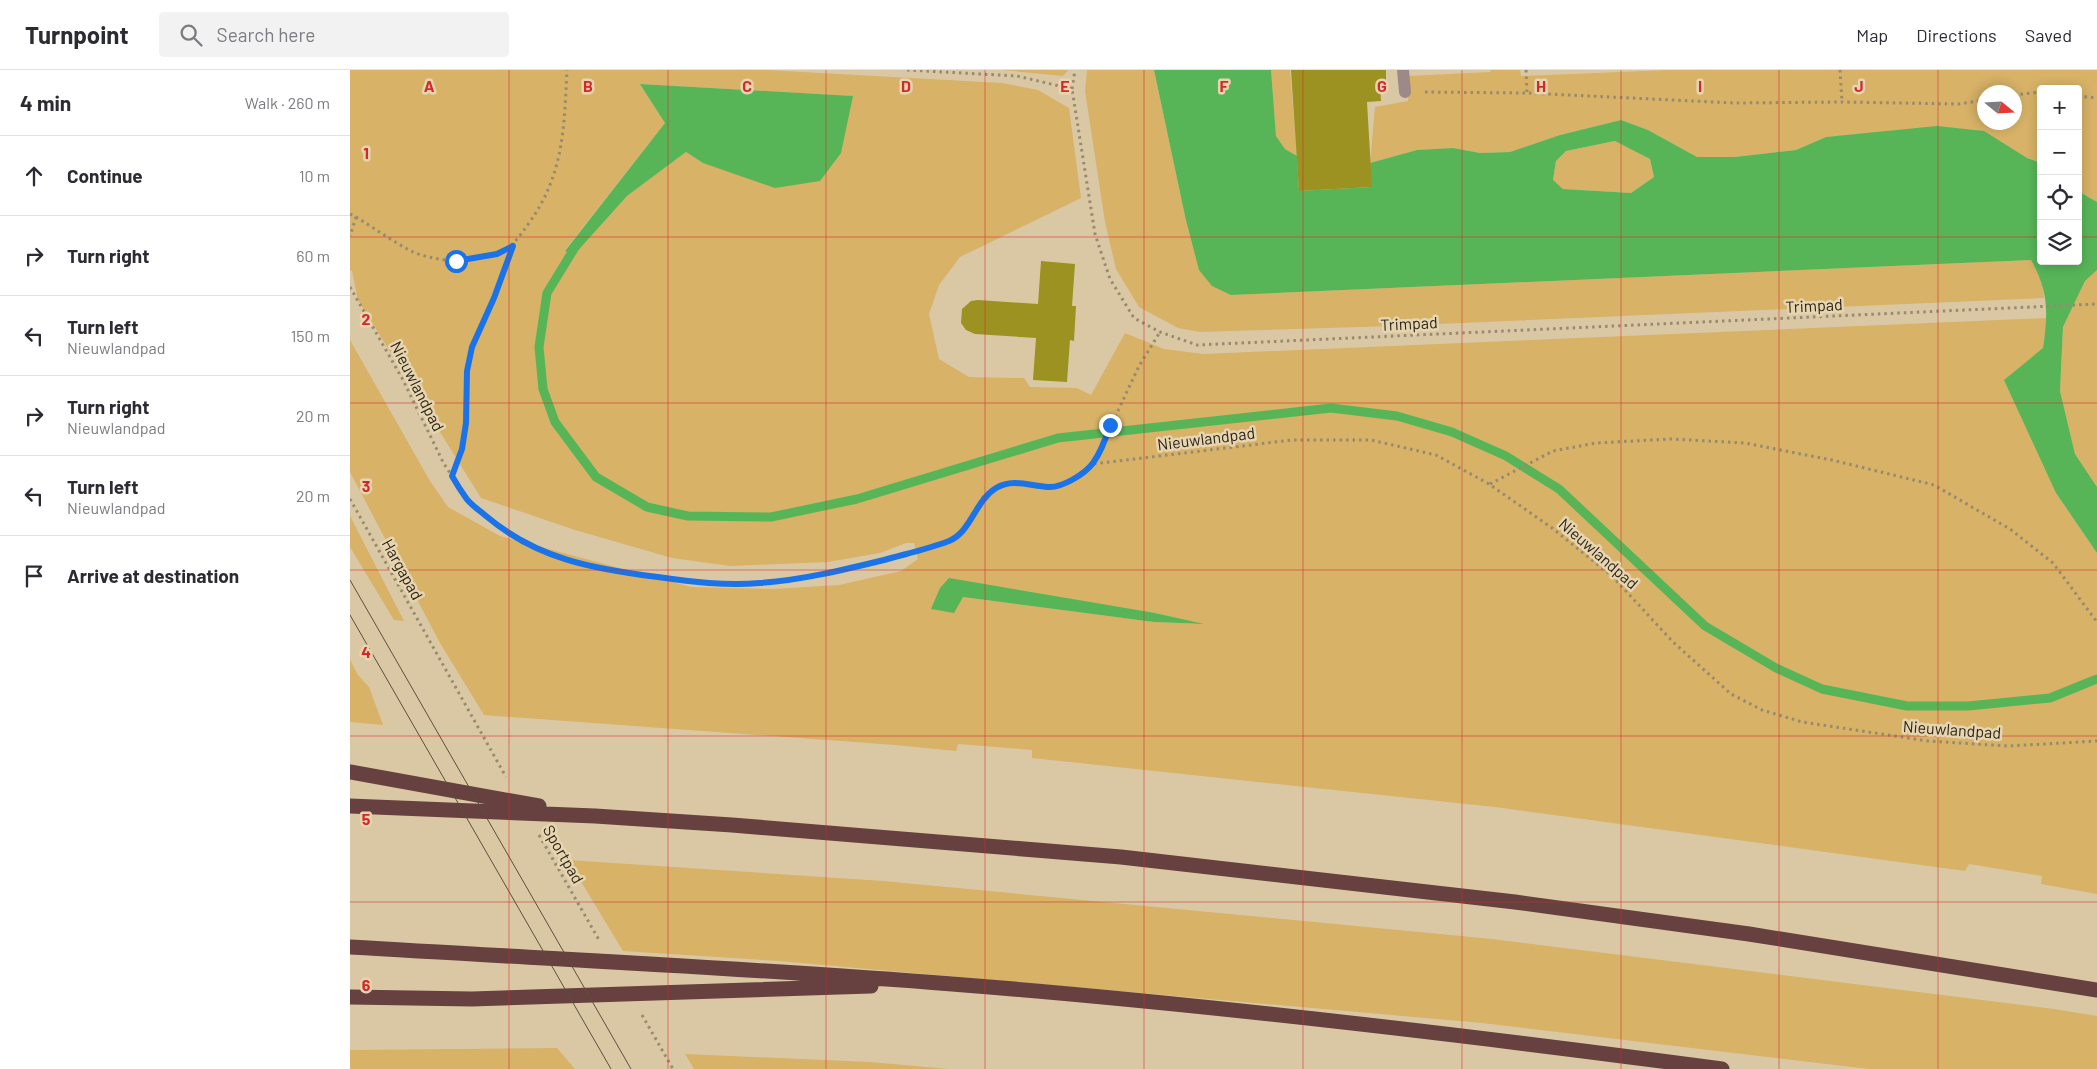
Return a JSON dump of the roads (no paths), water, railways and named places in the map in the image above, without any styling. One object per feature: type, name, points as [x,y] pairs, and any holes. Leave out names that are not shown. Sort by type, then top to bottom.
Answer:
[{"type":"highway","points":[[350,772],[595,816]]},
{"type":"highway","points":[[350,806],[595,816],[732,825],[1121,857],[1514,902],[1749,934],[2097,990]]},
{"type":"highway","points":[[350,947],[749,969],[953,984],[1224,1009],[1421,1030],[1722,1069]]},
{"type":"highway","points":[[350,997],[472,999],[953,984]]},
{"type":"street","points":[[1404,70],[1405,92]]},
{"type":"waterway","points":[[577,244],[547,293],[539,347],[543,389],[555,422],[596,477],[647,507],[688,516],[771,517],[857,499],[1058,438],[1331,408],[1397,416],[1452,432],[1506,456],[1559,489],[1705,626],[1776,668],[1822,689],[1907,706],[1968,706],[2050,698],[2097,679]]},
{"type":"tram line","points":[[350,580],[631,1069]]},
{"type":"tram line","points":[[350,615],[611,1069]]}]
